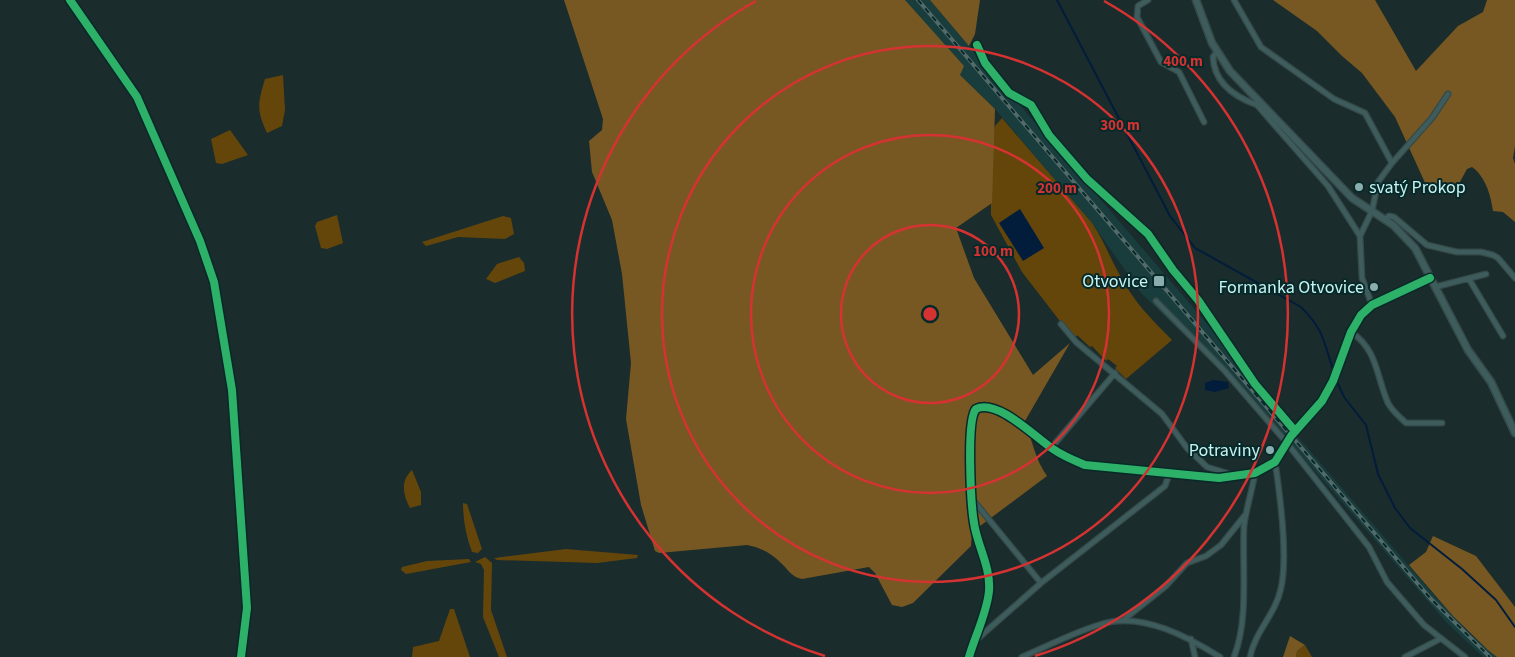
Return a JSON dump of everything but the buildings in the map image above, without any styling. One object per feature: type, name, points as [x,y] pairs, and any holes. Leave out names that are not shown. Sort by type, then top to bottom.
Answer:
[{"type":"main road","points":[[1196,0],[1217,52],[1230,71],[1347,193],[1386,219],[1415,248],[1468,350],[1491,382],[1515,433]]},
{"type":"street","points":[[70,0],[137,97],[200,241],[214,282],[232,390],[247,608],[241,657]]},
{"type":"street","points":[[1148,0],[1138,6],[1137,17],[1161,62],[1179,72],[1204,122]]},
{"type":"street","points":[[1234,0],[1261,47],[1334,99],[1365,114],[1392,163]]},
{"type":"street","points":[[977,46],[985,63],[1009,93],[1031,105],[1049,135],[1087,178],[1148,234],[1173,270],[1204,308],[1248,375],[1295,431]]},
{"type":"street","points":[[1217,52],[1213,57],[1213,63],[1222,81],[1241,99],[1258,102],[1328,186],[1360,236]]},
{"type":"street","points":[[1372,305],[1362,278],[1360,236],[1372,211],[1378,182],[1392,163],[1432,118],[1448,94]]},
{"type":"street","points":[[1386,219],[1389,216],[1394,217],[1427,245],[1457,252],[1481,252],[1493,255],[1498,258],[1515,278]]},
{"type":"street","points":[[1435,287],[1486,274]]},
{"type":"street","points":[[968,657],[989,590],[986,567],[974,524],[970,432],[971,416],[976,409],[986,406],[1000,411],[1066,458],[1085,465],[1219,478],[1255,473],[1275,462],[1295,431],[1322,401],[1333,381],[1351,332],[1361,315],[1372,305],[1430,278]]},
{"type":"street","points":[[1469,279],[1503,336]]},
{"type":"street","points":[[1156,301],[1224,370],[1287,443],[1369,547],[1387,582],[1424,625],[1465,657]]},
{"type":"street","points":[[1062,324],[1076,342],[1162,414],[1187,448],[1207,467],[1234,476]]},
{"type":"street","points":[[1351,332],[1369,348],[1388,404],[1401,418],[1406,423],[1442,423]]},
{"type":"street","points":[[1051,448],[1115,374]]},
{"type":"street","points":[[1250,657],[1257,635],[1275,608],[1282,587],[1283,555],[1275,462]]},
{"type":"street","points":[[974,642],[1042,583],[1165,486],[1170,472]]},
{"type":"street","points":[[1234,657],[1238,646],[1244,592],[1244,524],[1255,473]]},
{"type":"street","points":[[973,500],[1042,583]]},
{"type":"street","points":[[1122,621],[1166,586],[1187,563],[1206,556],[1221,545],[1247,513]]},
{"type":"street","points":[[1022,657],[1064,637],[1106,623],[1122,621],[1152,625],[1192,640],[1220,657]]},
{"type":"street","points":[[1405,657],[1440,639]]},
{"type":"street","points":[[1192,640],[1195,657]]},
{"type":"shaded area","points":[[564,0],[905,0],[964,66],[960,75],[995,109],[992,203],[956,228],[974,278],[1033,375],[1070,343],[1025,421],[1037,456],[1047,476],[972,532],[971,546],[913,603],[902,607],[892,605],[875,573],[869,567],[802,579],[792,575],[769,553],[747,545],[659,553],[655,551],[641,505],[626,419],[631,363],[622,274],[612,220],[592,172],[589,141],[602,130],[603,119]]},
{"type":"shaded area","points":[[905,0],[930,0],[1203,319],[1292,430],[1434,595],[1470,634],[1497,657],[1483,657],[1446,622],[1229,372],[1182,333],[1141,293],[1092,223],[995,109],[960,75]]},
{"type":"shaded area","points":[[930,0],[980,0],[975,34],[969,46]]},
{"type":"shaded area","points":[[1273,0],[1375,0],[1416,71],[1458,26],[1483,12],[1487,0],[1515,0],[1515,146],[1513,158],[1515,164],[1515,222],[1503,212],[1493,211],[1487,186],[1472,167],[1467,169],[1456,189],[1441,194],[1427,187],[1395,117],[1362,73],[1317,31]]},
{"type":"shaded area","points":[[283,75],[285,110],[282,126],[267,133],[259,106],[265,79]]},
{"type":"shaded area","points":[[1002,118],[1092,223],[1132,295],[1172,340],[1126,379],[1115,368],[1117,366],[1108,359],[1106,361],[1092,346],[1090,347],[1077,335],[1076,337],[1066,329],[1022,272],[991,215],[991,137],[995,126]]},
{"type":"shaded area","points":[[230,130],[248,155],[222,164],[216,163],[211,139]]},
{"type":"shaded area","points":[[337,215],[343,243],[327,249],[321,248],[315,226],[317,222]]},
{"type":"shaded area","points":[[503,216],[511,218],[514,234],[505,239],[458,237],[426,246],[422,242]]},
{"type":"shaded area","points":[[519,257],[524,263],[525,271],[495,283],[486,279],[497,264]]},
{"type":"shaded area","points":[[412,470],[421,492],[421,505],[410,508],[406,498],[404,483]]},
{"type":"shaded area","points":[[463,503],[467,504],[482,549],[478,553],[472,552],[468,540],[464,522]]},
{"type":"shaded area","points":[[1433,536],[1476,556],[1515,607],[1515,657],[1497,657],[1488,650],[1453,616],[1409,565],[1426,552]]},
{"type":"shaded area","points":[[566,549],[638,555],[637,558],[597,563],[497,560],[494,558]]},
{"type":"shaded area","points":[[485,557],[492,563],[491,610],[507,657],[499,657],[483,617],[484,570],[481,564],[475,562]]},
{"type":"shaded area","points":[[469,559],[471,562],[406,574],[401,570],[402,567],[427,561]]},
{"type":"shaded area","points":[[450,609],[454,609],[470,657],[412,657],[413,647],[439,641]]},
{"type":"shaded area","points":[[1290,636],[1305,645],[1297,651],[1296,657],[1283,657]]},
{"type":"shaded area","points":[[1305,645],[1312,657],[1296,657],[1297,651]]},
{"type":"water","points":[[1020,209],[1044,248],[1023,261],[999,223]]},
{"type":"water","points":[[1213,380],[1228,382],[1229,388],[1215,392],[1205,390],[1205,383]]},
{"type":"waterway","points":[[1057,0],[1170,216],[1195,248],[1301,307],[1319,330],[1334,372]]},
{"type":"waterway","points":[[1336,379],[1344,397],[1366,425],[1378,474],[1395,508],[1410,528],[1462,569],[1496,600],[1515,627]]},
{"type":"railway","points":[[918,0],[1430,598],[1490,657]]},
{"type":"cycle path","points":[[70,0],[137,97],[200,241],[214,282],[232,390],[247,608],[241,657]]},
{"type":"cycle path","points":[[977,45],[985,63],[1009,93],[1031,105],[1049,135],[1087,179],[1148,234],[1173,270],[1198,300],[1255,384],[1295,431]]},
{"type":"cycle path","points":[[969,657],[983,616],[989,591],[988,573],[973,513],[970,445],[973,416],[976,409],[985,407],[1005,414],[1046,444],[1068,458],[1085,465],[1219,478],[1255,473],[1275,462],[1291,436],[1322,401],[1333,381],[1351,332],[1361,315],[1372,305],[1430,278]]},
{"type":"place","name":"svatý Prokop","points":[[1359,187]]},
{"type":"place","name":"Otvovice","points":[[1159,281]]},
{"type":"place","name":"Formanka Otvovice","points":[[1374,287]]},
{"type":"place","name":"Potraviny","points":[[1270,450]]}]
